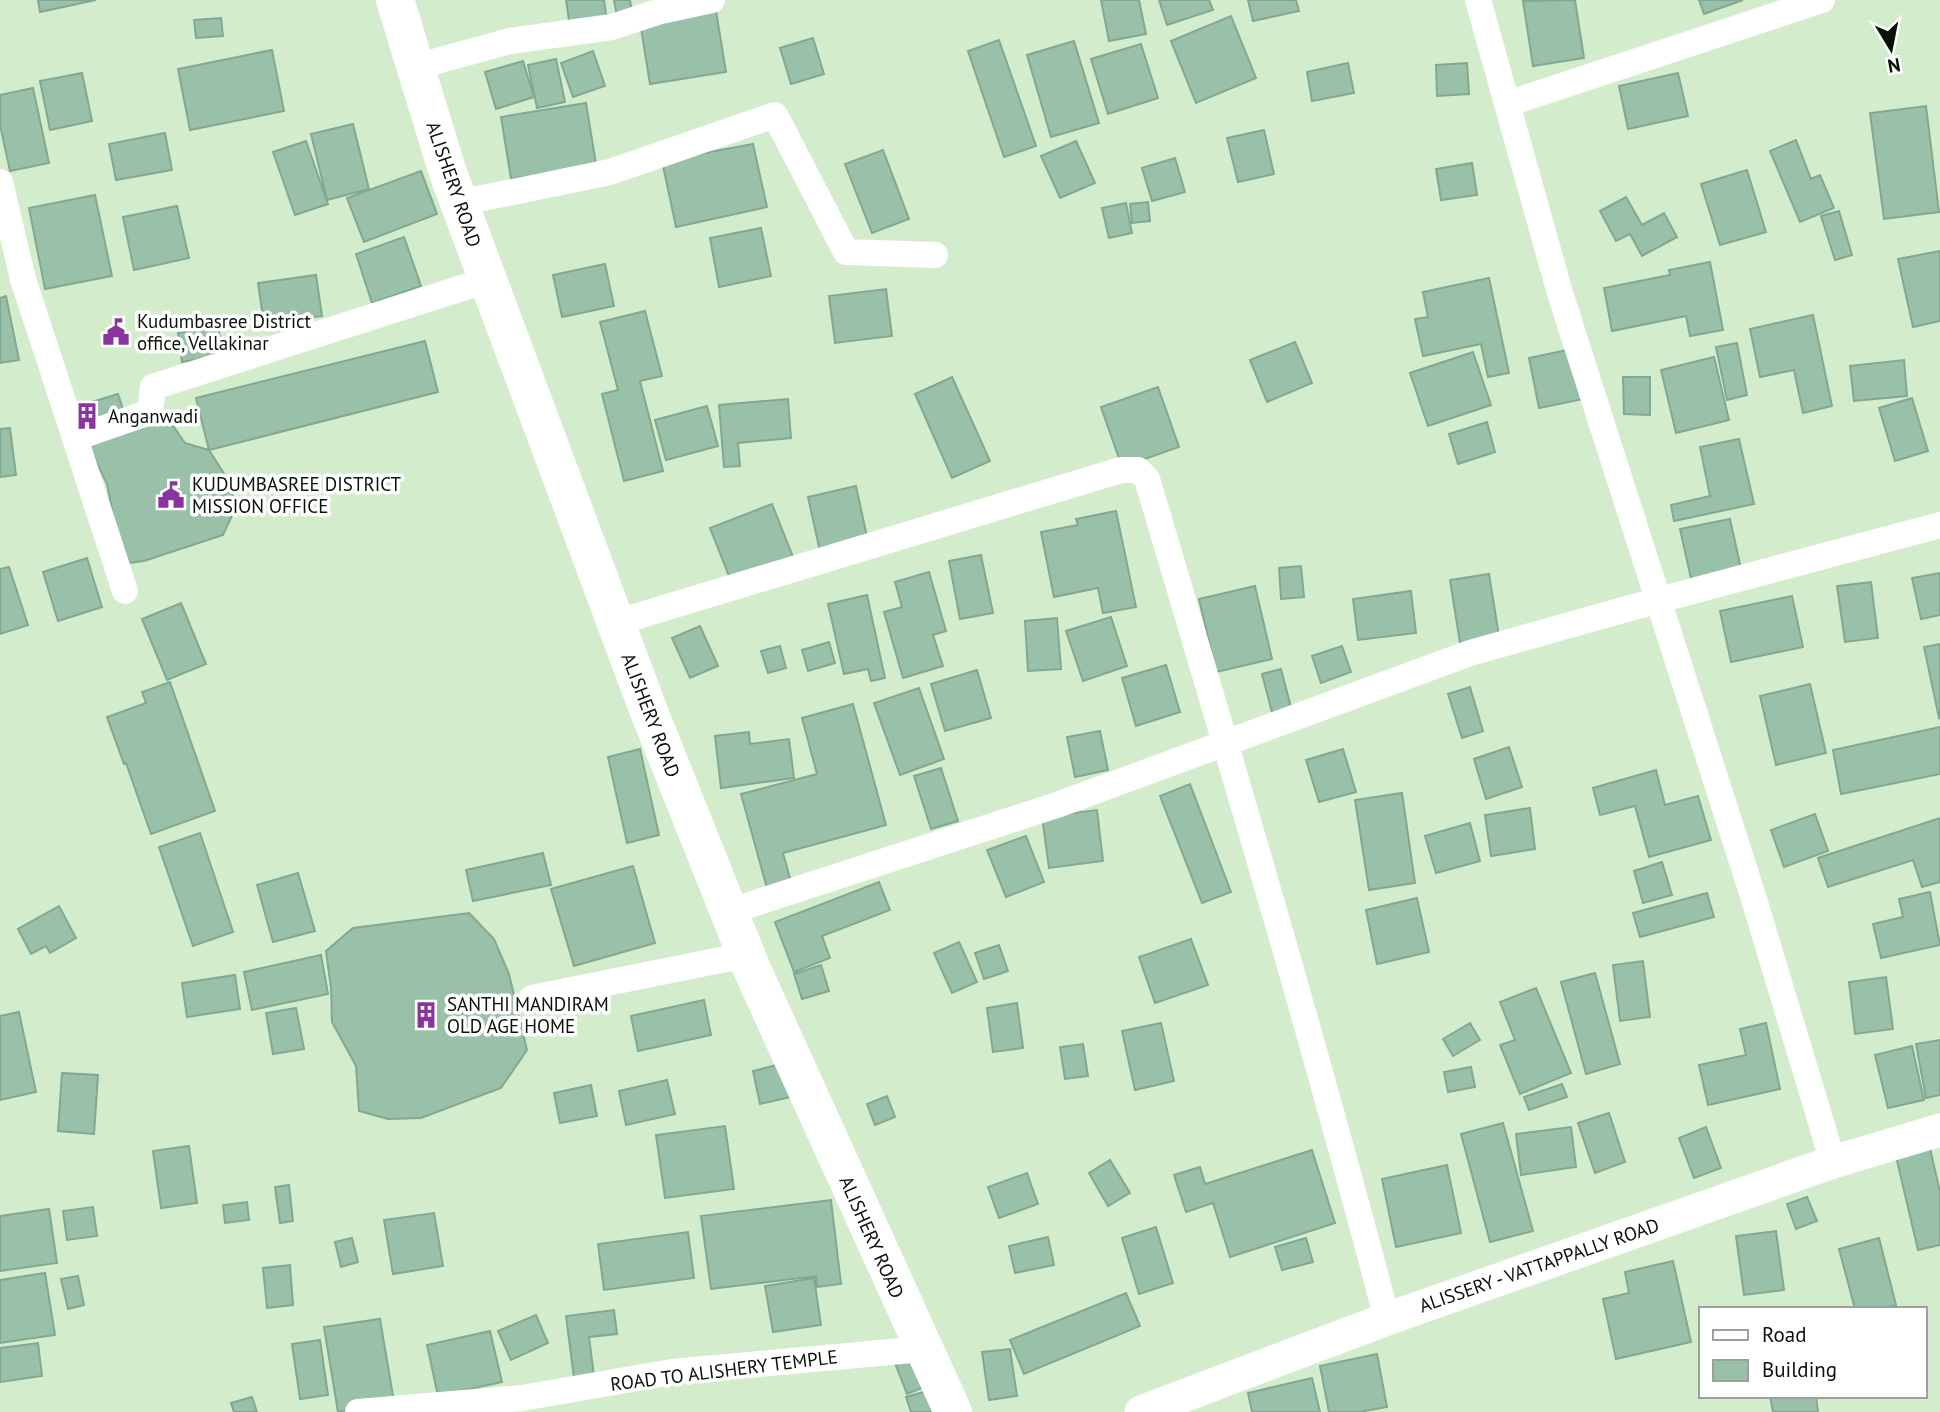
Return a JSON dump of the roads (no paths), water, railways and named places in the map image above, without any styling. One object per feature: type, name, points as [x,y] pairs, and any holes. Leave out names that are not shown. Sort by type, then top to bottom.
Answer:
[{"type":"main road","name":"ALISHERY ROAD","points":[[395,0],[459,203],[487,280],[615,623],[728,912],[953,1412]]},
{"type":"street","points":[[415,67],[510,41],[612,27],[661,11],[712,0]]},
{"type":"street","points":[[1478,0],[1560,293],[1659,600],[1833,1162]]},
{"type":"street","points":[[1507,104],[1822,0]]},
{"type":"street","points":[[459,203],[610,172],[775,115],[846,252],[935,255]]},
{"type":"street","points":[[0,182],[11,282],[75,438],[125,591]]},
{"type":"street","points":[[75,438],[150,412],[153,387],[487,280]]},
{"type":"street","points":[[615,623],[1121,470],[1138,470],[1147,479],[1226,743],[1342,1150],[1387,1319]]},
{"type":"street","points":[[728,912],[1057,805],[1470,653],[1940,525]]},
{"type":"street","points":[[532,998],[746,955]]},
{"type":"street","name":"ALISSERY - VATTAPPALLY ROAD","points":[[1141,1412],[1387,1319],[1833,1162],[1940,1130]]},
{"type":"street","name":"ROAD TO ALISHERY TEMPLE","points":[[358,1412],[524,1405],[672,1372],[923,1349]]},
{"type":"place","name":"Kudumbasree District office, Vellakinar","points":[[116,332]]},
{"type":"place","name":"Anganwadi","points":[[87,416]]},
{"type":"place","name":"KUDUMBASREE DISTRICT MISSION OFFICE","points":[[171,495]]},
{"type":"place","name":"SANTHI MANDIRAM OLD AGE HOME","points":[[426,1015]]}]
